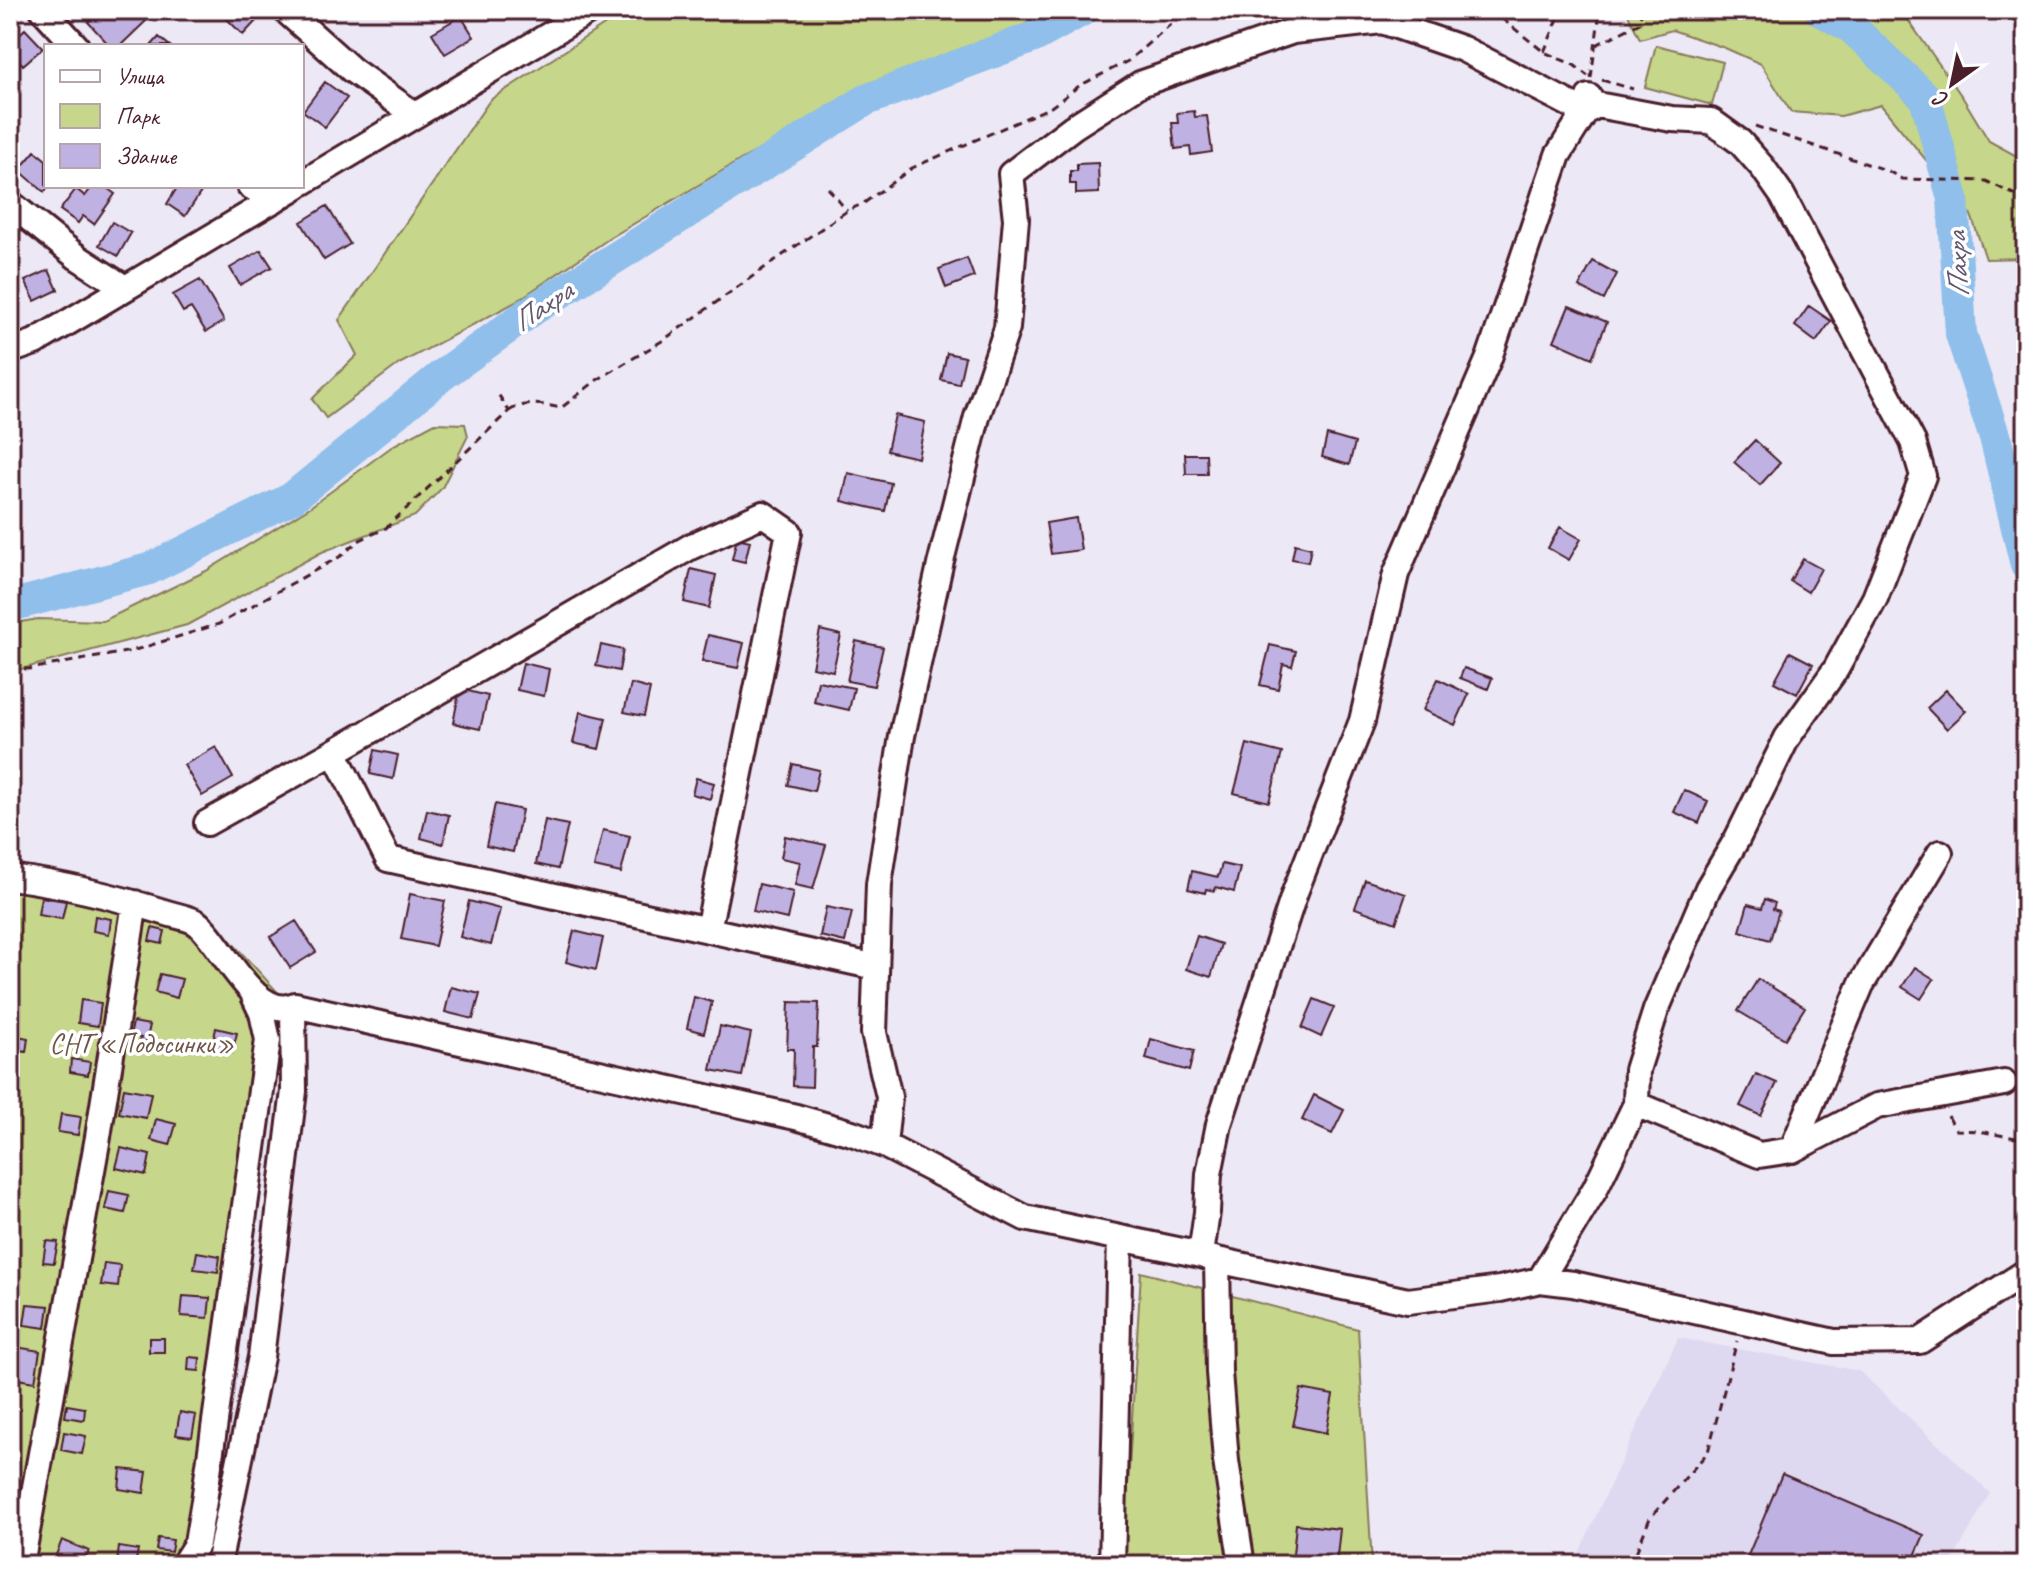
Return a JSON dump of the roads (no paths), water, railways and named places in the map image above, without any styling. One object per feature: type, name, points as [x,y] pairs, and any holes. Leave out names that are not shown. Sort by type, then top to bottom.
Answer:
[{"type":"street","points":[[43,10],[74,44]]},
{"type":"street","points":[[285,10],[352,70],[415,115]]},
{"type":"street","points":[[304,183],[591,10]]},
{"type":"street","points":[[884,1145],[889,1097],[874,1033],[879,884],[902,736],[940,565],[973,432],[1007,328],[1016,219],[1011,174],[1073,127],[1140,84],[1293,31],[1382,21],[1463,49],[1588,103],[1672,119],[1711,121],[1740,142],[1782,195],[1913,442],[1923,476],[1875,598],[1836,669],[1787,738],[1737,839],[1708,888],[1656,1010],[1637,1070],[1636,1104],[1595,1189],[1540,1280]]},
{"type":"street","points":[[1242,1565],[1226,1461],[1209,1257],[1209,1174],[1219,1124],[1295,892],[1362,721],[1396,574],[1489,358],[1558,155],[1588,103]]},
{"type":"street","points":[[253,188],[274,200]]},
{"type":"street","points":[[10,351],[35,342],[295,188]]},
{"type":"street","points":[[10,203],[77,257],[125,288]]},
{"type":"street","points":[[207,823],[690,547],[763,514],[789,532],[708,930]]},
{"type":"street","points":[[334,752],[388,859],[876,967]]},
{"type":"street","points":[[1792,1150],[1861,985],[1940,853]]},
{"type":"street","points":[[10,877],[46,882],[135,903],[196,922],[254,996],[262,1013],[268,1040],[204,1501],[197,1543],[183,1565]]},
{"type":"street","points":[[21,1565],[98,1137],[135,903]]},
{"type":"street","points":[[254,996],[282,1008],[295,1005],[796,1117],[884,1145],[1025,1218],[1408,1301],[1500,1289],[1540,1280],[1573,1284],[1834,1342],[1920,1341],[2026,1272]]},
{"type":"street","points":[[218,1565],[261,1357],[294,1091],[293,1007]]},
{"type":"street","points":[[1636,1104],[1759,1155],[1792,1150],[1877,1106],[2004,1083]]},
{"type":"street","points":[[1112,1565],[1120,1238]]},
{"type":"waterway","name":"Пахра","points":[[10,606],[149,569],[292,498],[441,376],[534,309],[866,100],[1034,37],[1083,10]]},
{"type":"waterway","name":"Пахра","points":[[1820,10],[1853,29],[1925,97],[1953,199],[1961,334],[1996,441],[2026,565]]},
{"type":"park label","name":"СНТ «Подосинки»","points":[[142,1043]]}]
